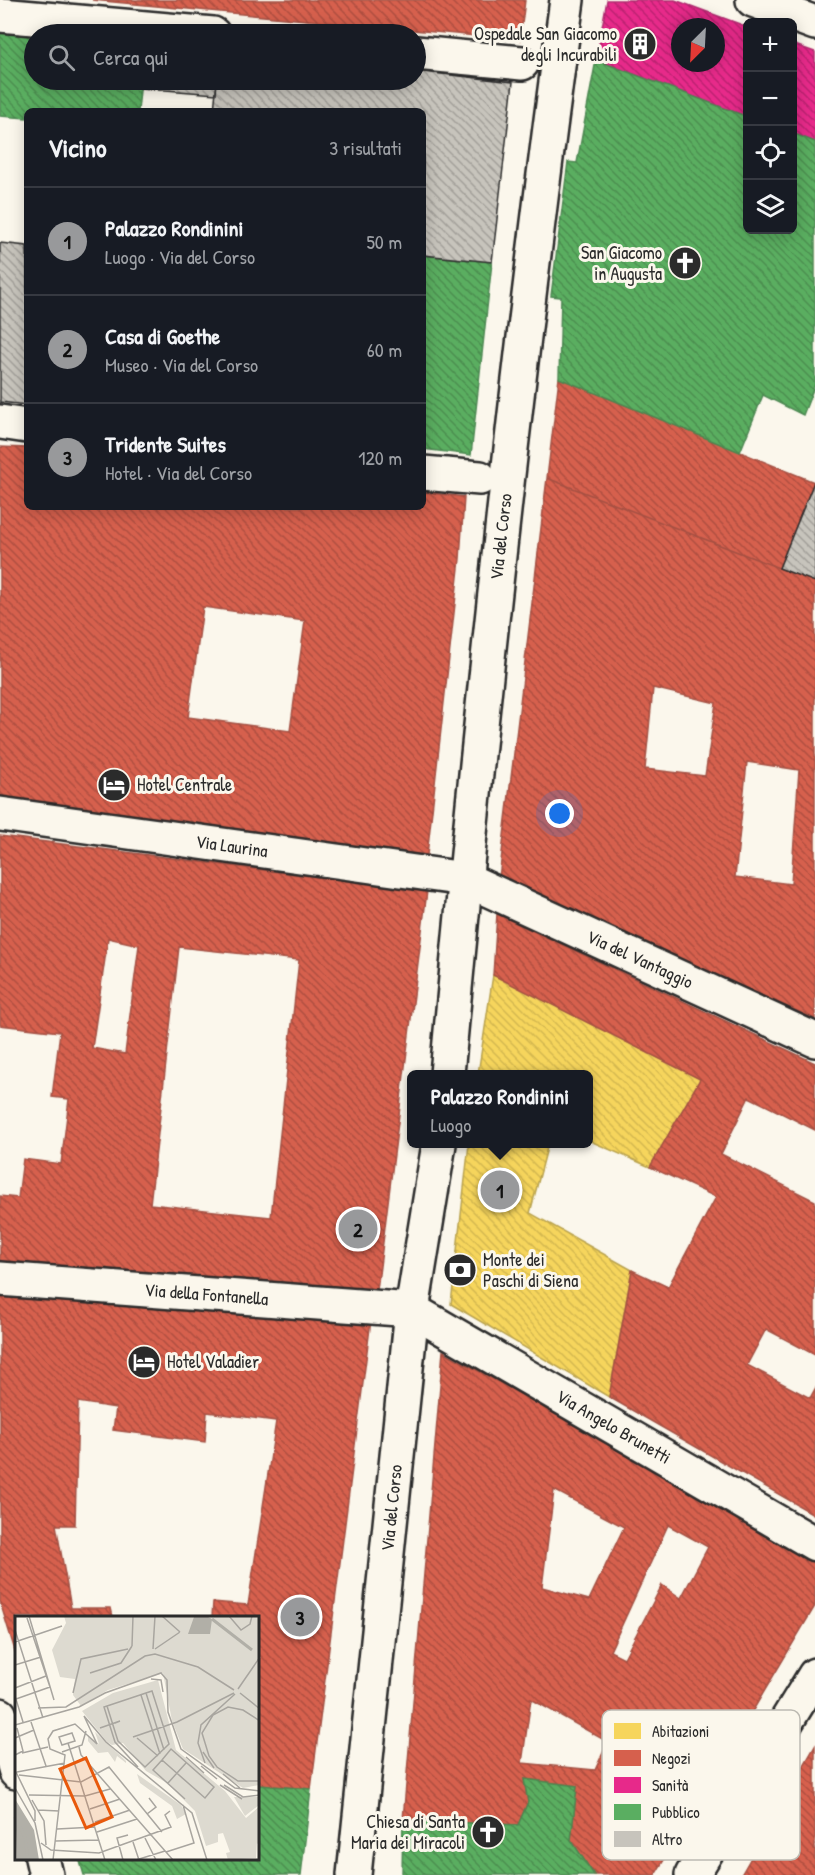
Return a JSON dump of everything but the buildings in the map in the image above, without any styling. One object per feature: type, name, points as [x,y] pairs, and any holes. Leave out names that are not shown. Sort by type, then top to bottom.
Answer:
[{"type":"street","name":"Via del Corso","points":[[447,1070],[465,879],[508,483],[567,0]]},
{"type":"street","points":[[753,0],[815,23]]},
{"type":"street","points":[[0,15],[101,24]]},
{"type":"street","points":[[426,54],[522,63]]},
{"type":"street","points":[[0,422],[24,426]]},
{"type":"street","points":[[426,473],[480,478]]},
{"type":"street","name":"Via Laurina","points":[[0,814],[465,879]]},
{"type":"street","name":"Via del Vantaggio","points":[[465,879],[815,1041]]},
{"type":"street","name":"Via del Corso","points":[[354,1875],[412,1310],[438,1148]]},
{"type":"street","name":"Via della Fontanella","points":[[0,1279],[412,1310]]},
{"type":"street","name":"Via Angelo Brunetti","points":[[412,1310],[815,1544]]},
{"type":"street","points":[[793,1710],[815,1675]]},
{"type":"street","points":[[0,1715],[15,1768]]},
{"type":"street","points":[[42,1860],[46,1875]]},
{"type":"street","points":[[692,1875],[701,1860]]},
{"type":"place","name":"Ospedale San Giacomo degli Incurabili","points":[[640,44]]},
{"type":"place","name":"San Giacomo in Augusta","points":[[685,263]]},
{"type":"place","name":"Hotel Centrale","points":[[114,785]]},
{"type":"place","name":"Palazzo Rondinini","points":[[500,1190]]},
{"type":"place","name":"Casa di Goethe","points":[[358,1229]]},
{"type":"place","name":"Monte dei Paschi di Siena","points":[[460,1270]]},
{"type":"place","name":"Hotel Valadier","points":[[144,1362]]},
{"type":"place","name":"Tridente Suites","points":[[300,1617]]},
{"type":"place","name":"Chiesa di Santa Maria dei Miracoli","points":[[488,1832]]}]
